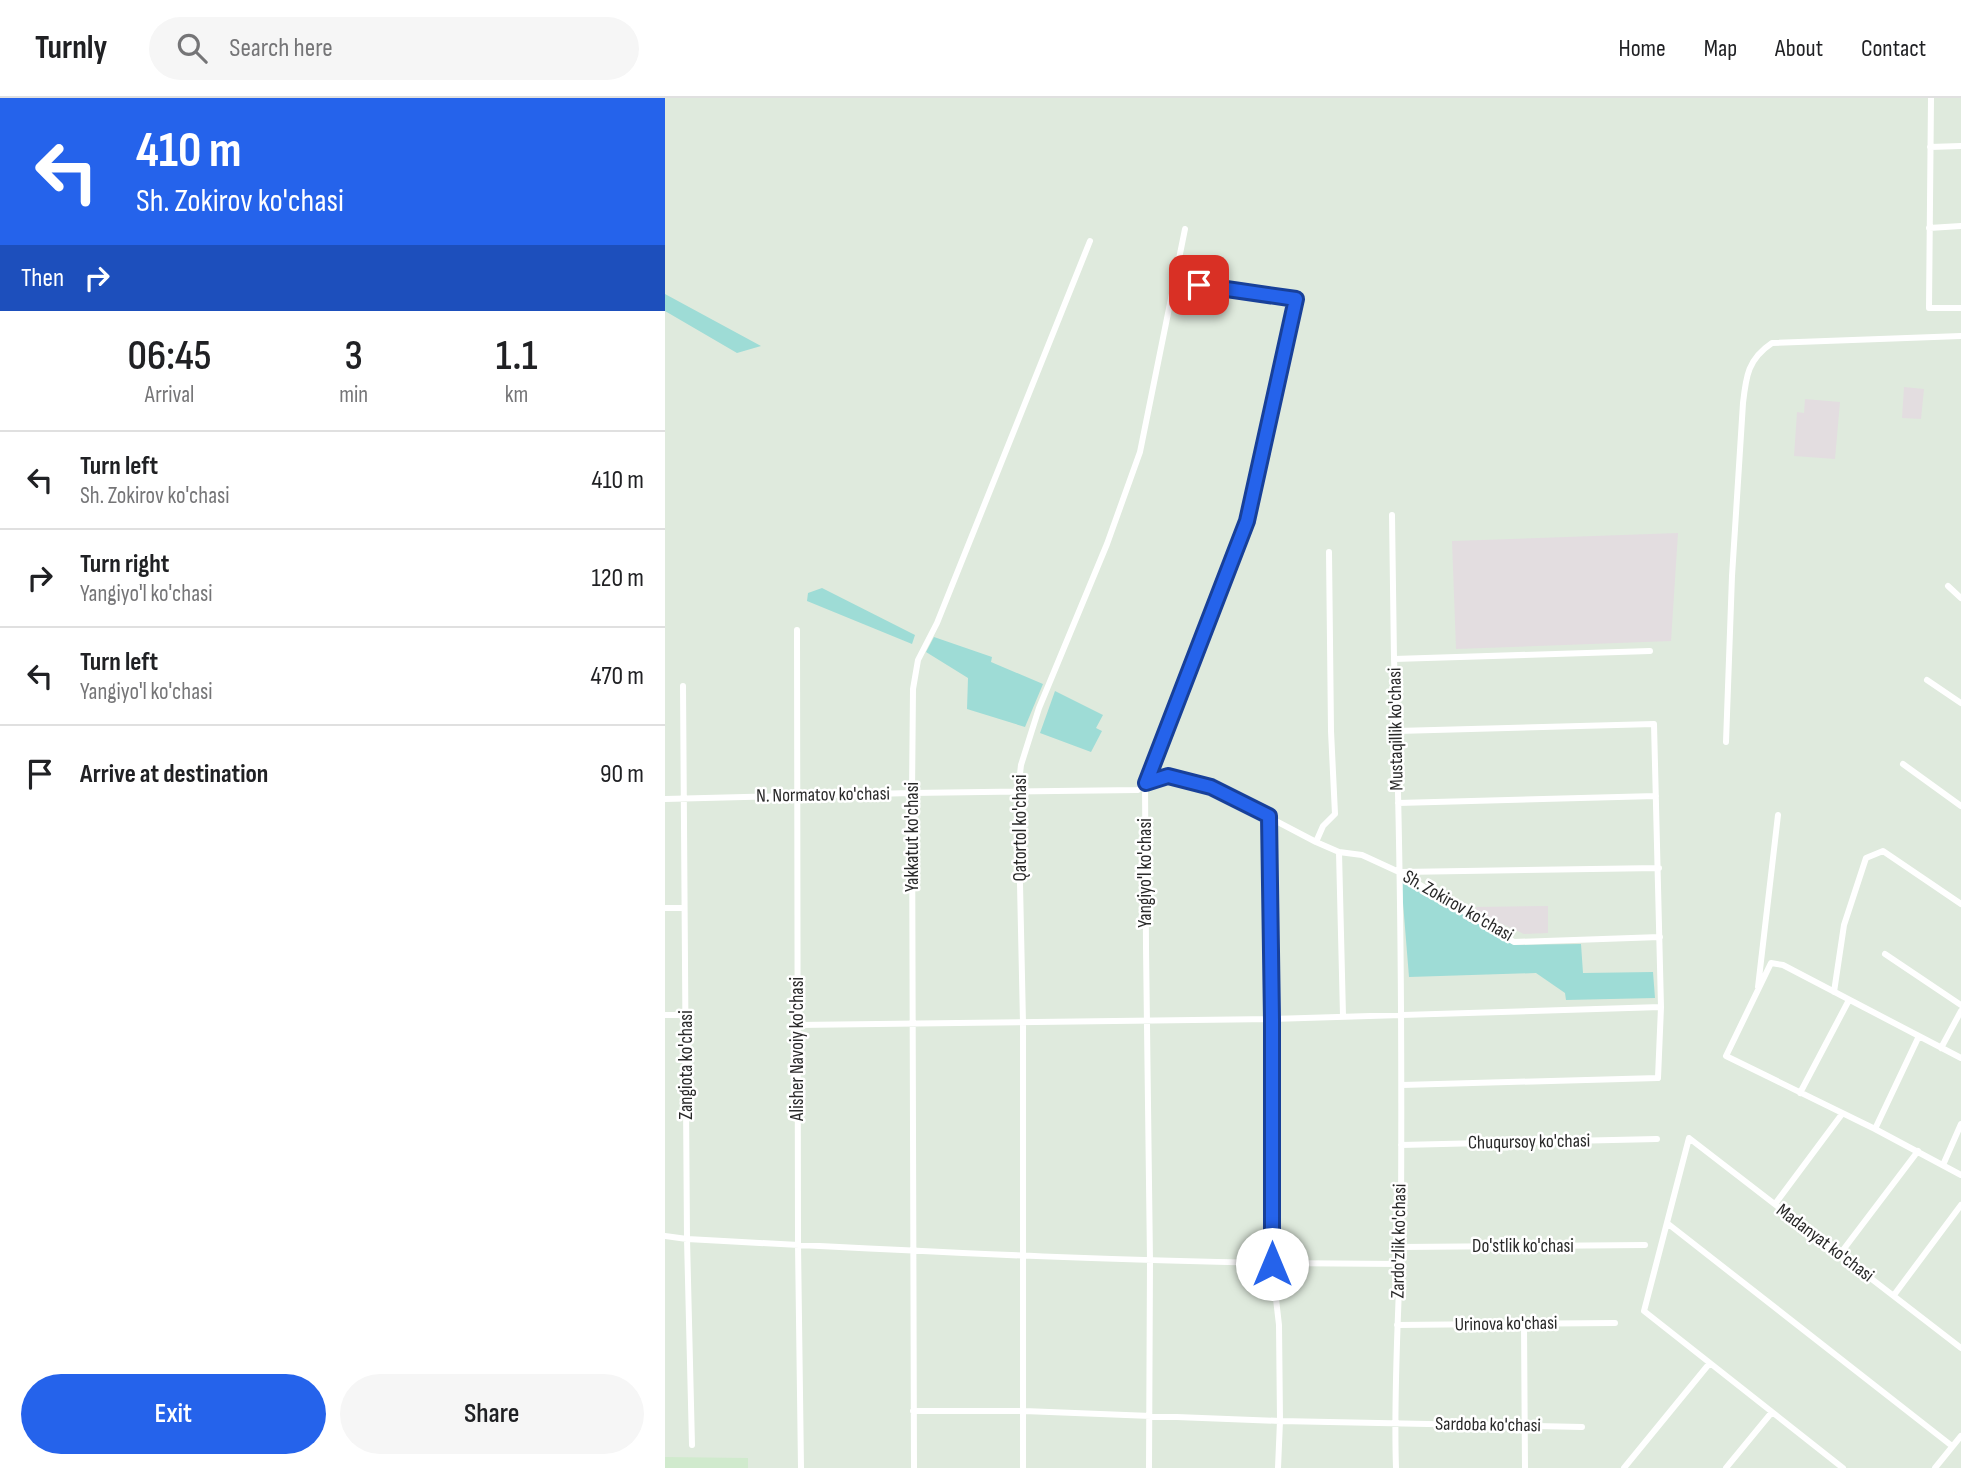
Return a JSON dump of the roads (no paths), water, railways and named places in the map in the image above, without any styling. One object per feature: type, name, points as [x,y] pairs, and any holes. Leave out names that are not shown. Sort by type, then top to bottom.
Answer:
[{"type":"street","points":[[1931,98],[1929,309],[1961,308]]},
{"type":"street","points":[[1930,147],[1961,146]]},
{"type":"street","points":[[1929,228],[1961,226]]},
{"type":"street","name":"Qatortol ko'chasi","points":[[1023,1468],[1023,1023],[1017,792],[1021,765],[1039,708],[1108,544],[1140,452],[1185,229]]},
{"type":"street","name":"Yakkatut ko'chasi","points":[[914,1468],[913,689],[918,660],[937,623],[1090,241]]},
{"type":"street","name":"Yangiyo'l ko'chasi","points":[[1149,1468],[1146,783],[1247,521],[1296,299],[1175,281]]},
{"type":"street","points":[[1726,742],[1732,576],[1743,403],[1745,382],[1751,363],[1759,352],[1772,343],[1961,336]]},
{"type":"street","points":[[1392,515],[1394,659]]},
{"type":"street","points":[[1316,842],[1323,826],[1335,814],[1329,552]]},
{"type":"street","points":[[1948,586],[1961,597]]},
{"type":"street","name":"Alisher Navoiy ko'chasi","points":[[797,630],[801,1468]]},
{"type":"street","name":"Mustaqillik ko'chasi","points":[[1401,1014],[1394,659],[1650,651]]},
{"type":"street","points":[[1927,680],[1961,703]]},
{"type":"street","name":"Zangiota ko'chasi","points":[[683,686],[687,1239],[692,1445]]},
{"type":"street","points":[[1397,731],[1654,724],[1661,1007],[1658,1078],[1402,1085]]},
{"type":"street","points":[[1903,764],[1961,806]]},
{"type":"street","name":"Sh. Zokirov ko'chasi","points":[[1146,783],[1168,776],[1211,787],[1316,842],[1339,852],[1362,855],[1399,873],[1514,942],[1660,937]]},
{"type":"street","name":"N. Normatov ko'chasi","points":[[665,799],[1138,790],[1146,783]]},
{"type":"street","points":[[1398,803],[1656,796]]},
{"type":"street","points":[[1757,992],[1778,815]]},
{"type":"street","points":[[1269,816],[1272,1264],[1279,1325],[1278,1468]]},
{"type":"street","points":[[1834,992],[1845,925],[1866,858],[1883,851],[1961,905]]},
{"type":"street","points":[[1339,852],[1343,1016]]},
{"type":"street","points":[[1399,873],[1658,868]]},
{"type":"street","points":[[665,908],[684,908]]},
{"type":"street","points":[[1885,954],[1961,1004]]},
{"type":"street","points":[[1961,1058],[1783,965],[1771,963],[1726,1056],[1875,1129],[1961,1175]]},
{"type":"street","points":[[1800,1093],[1849,1000]]},
{"type":"street","points":[[797,1025],[1272,1019],[1661,1007]]},
{"type":"street","points":[[1941,1048],[1961,1010]]},
{"type":"street","name":"Zardo'zlik ko'chasi","points":[[1396,1468],[1394,1424],[1400,1247],[1401,1014]]},
{"type":"street","points":[[665,1015],[686,1015]]},
{"type":"street","points":[[1875,1129],[1919,1036]]},
{"type":"street","points":[[1775,1204],[1842,1114]]},
{"type":"street","points":[[1943,1165],[1961,1124]]},
{"type":"street","name":"Madanyat ko'chasi","points":[[1667,1223],[1689,1138],[1961,1348]]},
{"type":"street","name":"Chuqursoy ko'chasi","points":[[1401,1145],[1657,1139]]},
{"type":"street","points":[[1840,1254],[1918,1151]]},
{"type":"street","points":[[1894,1295],[1961,1205]]},
{"type":"street","points":[[1837,1466],[1644,1311],[1667,1223],[1952,1446]]},
{"type":"street","points":[[665,1236],[798,1245],[1150,1261],[1399,1265]]},
{"type":"street","name":"Do'stlik ko'chasi","points":[[1400,1247],[1645,1245]]},
{"type":"street","name":"Urinova ko'chasi","points":[[1397,1325],[1615,1323]]},
{"type":"street","points":[[1524,1324],[1525,1468]]},
{"type":"street","points":[[1624,1468],[1709,1364]]},
{"type":"street","name":"Sardoba ko'chasi","points":[[913,1410],[1582,1427]]},
{"type":"street","points":[[1726,1468],[1772,1412]]},
{"type":"street","points":[[1935,1468],[1961,1436]]}]
